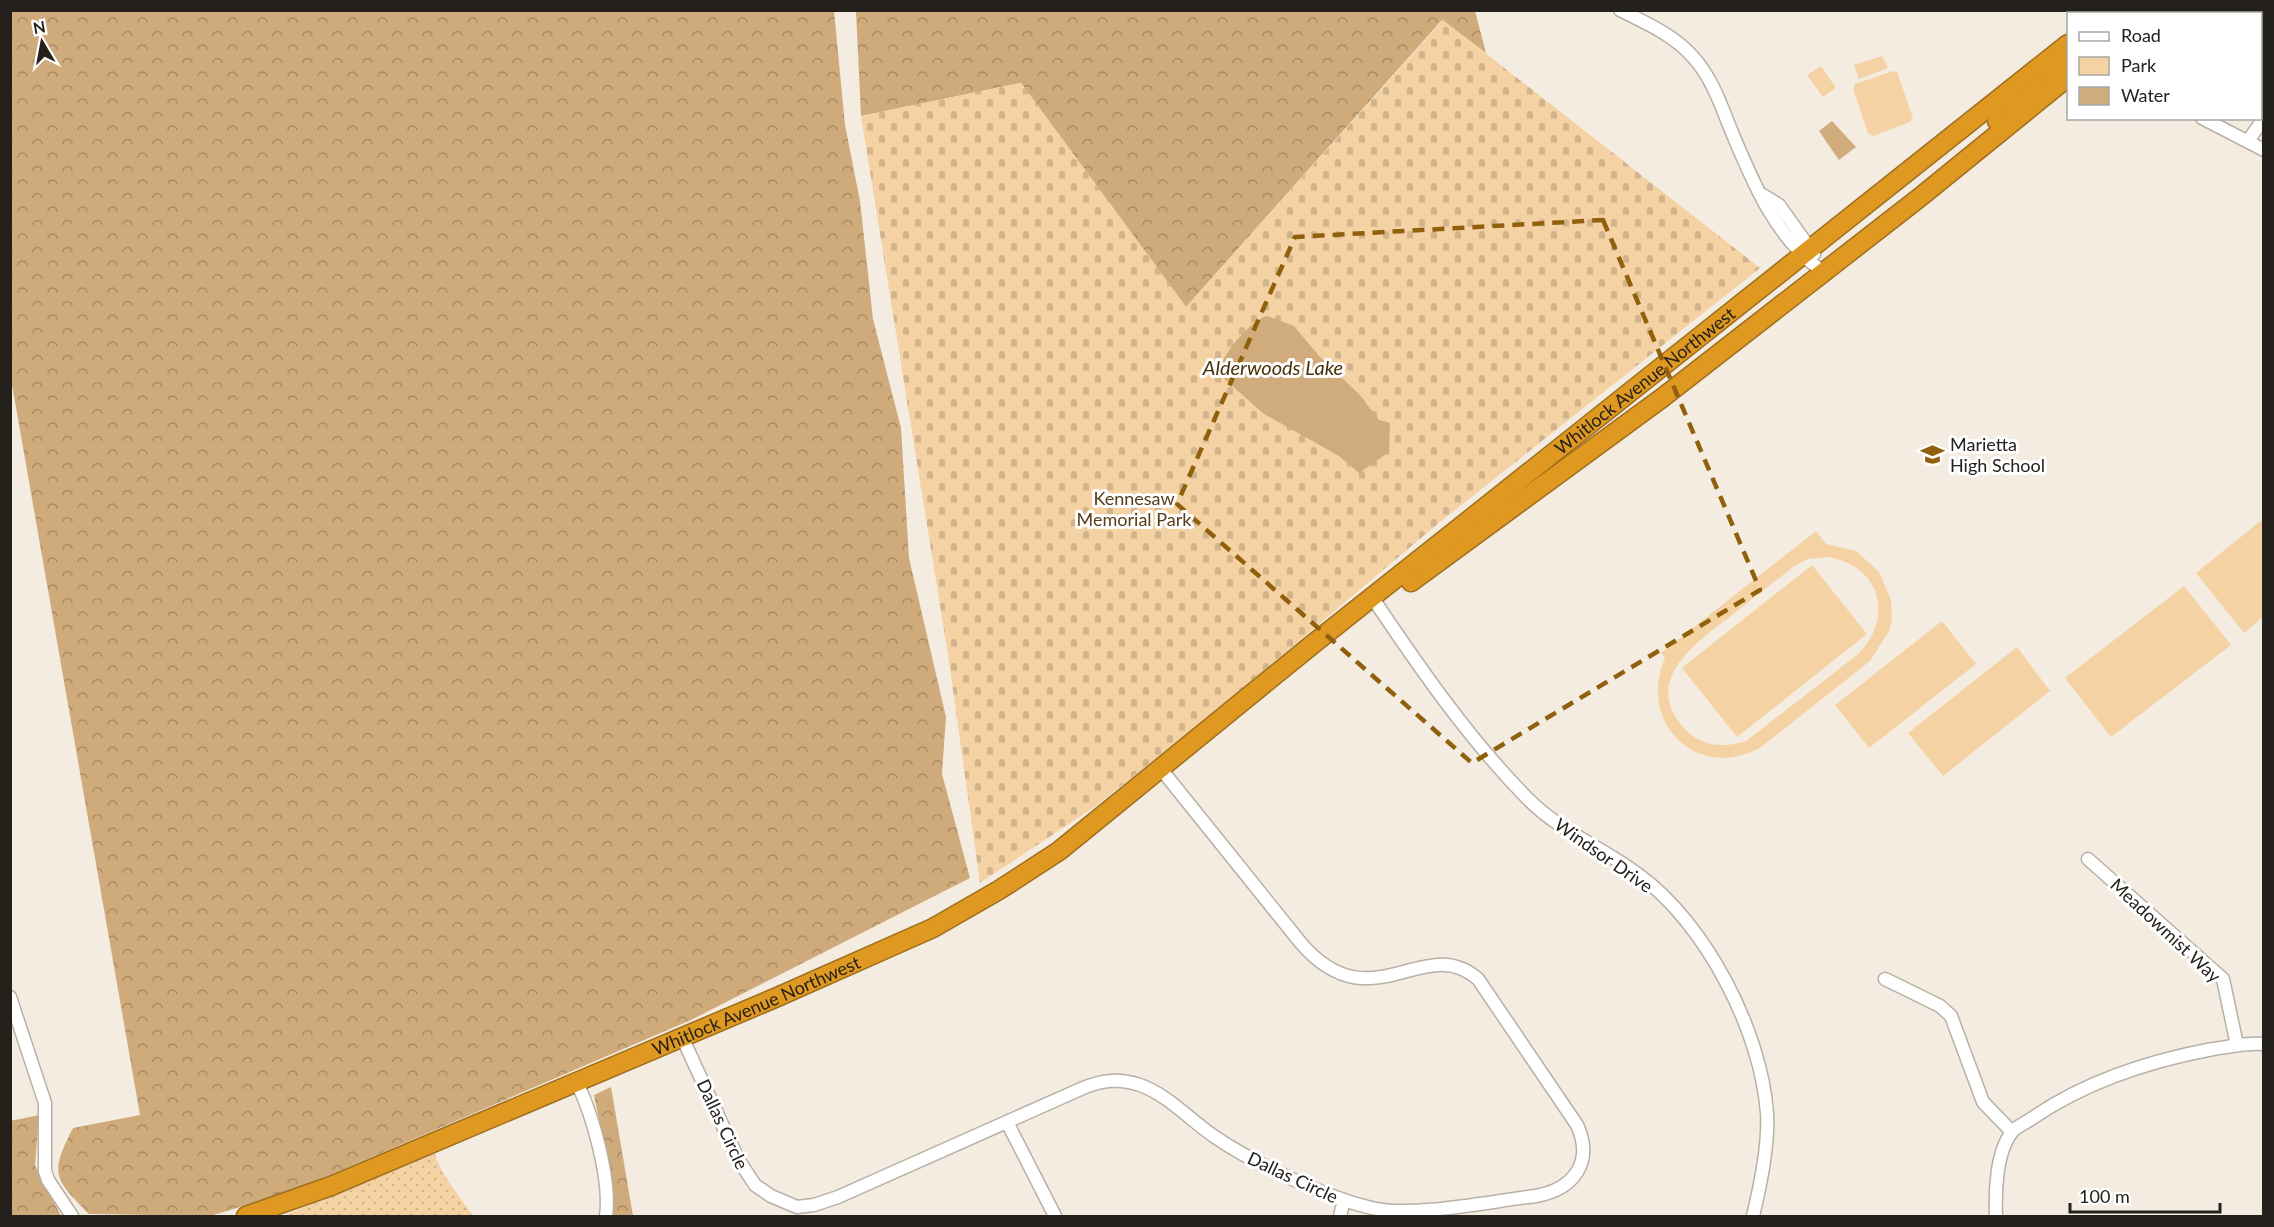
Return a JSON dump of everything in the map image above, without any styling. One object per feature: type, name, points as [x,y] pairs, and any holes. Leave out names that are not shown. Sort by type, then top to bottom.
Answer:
[{"type":"highway","name":"Whitlock Avenue Northwest","points":[[246,1216],[320,1191],[577,1083],[868,957],[966,910],[1059,850],[1376,602],[2067,45]]},
{"type":"highway","points":[[1968,158],[2006,111],[2067,61]]},
{"type":"highway","name":"Whitlock Avenue Northwest","points":[[1376,602],[1451,551],[1662,398],[1822,271],[1919,198],[2067,77]]},
{"type":"highway","points":[[2050,92],[2067,85]]},
{"type":"street","points":[[1620,10],[1671,38],[1698,63],[1714,89],[1745,163],[1763,195],[1779,205],[1807,253],[1822,271]]},
{"type":"street","points":[[2248,141],[2264,118]]},
{"type":"street","points":[[2206,120],[2264,150]]},
{"type":"street","name":"Windsor Drive","points":[[1376,602],[1446,703],[1527,798],[1559,825],[1645,879],[1681,915],[1708,951],[1744,1022],[1765,1098],[1766,1135],[1753,1216]]},
{"type":"street","name":"Dallas Circle","points":[[682,1036],[748,1177],[771,1196],[804,1212],[1093,1084],[1109,1080],[1129,1081],[1151,1089],[1198,1125],[1246,1155],[1344,1200],[1376,1209],[1397,1211],[1555,1191],[1564,1187],[1578,1171],[1583,1155],[1583,1140],[1577,1125],[1484,986],[1472,974],[1458,966],[1433,964],[1391,976],[1365,979],[1346,976],[1326,966],[1305,948],[1161,769]]},
{"type":"street","name":"Meadowmist Way","points":[[2088,859],[2223,979],[2237,1045]]},
{"type":"street","points":[[1885,979],[1940,1006],[1951,1016],[1983,1102],[2012,1132]]},
{"type":"street","points":[[10,997],[45,1103],[45,1171],[48,1180],[72,1216]]},
{"type":"street","points":[[1996,1216],[1997,1172],[2012,1132],[2080,1088],[2180,1055],[2237,1045],[2264,1044]]},
{"type":"street","points":[[577,1083],[587,1108],[607,1184],[606,1216]]},
{"type":"street","points":[[1007,1122],[1054,1216]]},
{"type":"street","points":[[1340,1216],[1344,1200]]},
{"type":"highlighted area","points":[[1603,220],[1760,590],[1472,763],[1177,504],[1295,237]]},
{"type":"green space","points":[[10,11],[834,11],[845,125],[860,201],[873,319],[901,428],[909,558],[946,717],[942,774],[970,878],[691,1020],[290,1192],[210,1216],[89,1214],[68,1192],[59,1175],[60,1156],[73,1128],[140,1115],[11,379]]},
{"type":"green space","points":[[856,11],[1475,11],[1486,53],[1442,20],[1186,307],[1021,83],[861,116]]},
{"type":"green space","name":"Kennesaw Memorial Park","points":[[1443,20],[1760,268],[1440,522],[1216,711],[1093,808],[980,883],[948,655],[861,116],[1021,83],[1186,307]]},
{"type":"green space","points":[[1882,56],[1888,68],[1859,79],[1854,65]]},
{"type":"green space","points":[[1821,66],[1836,88],[1823,97],[1807,75]]},
{"type":"green space","points":[[1893,71],[1897,72],[1913,118],[1910,122],[1873,136],[1868,133],[1853,89],[1855,84]]},
{"type":"green space","points":[[2263,519],[2263,617],[2244,633],[2196,573]]},
{"type":"green space","points":[[1816,531],[1826,544],[1856,551],[1879,572],[1891,600],[1892,620],[1889,631],[1870,661],[1760,748],[1736,757],[1714,757],[1694,751],[1678,740],[1666,724],[1659,704],[1658,682],[1665,658],[1661,653]],"holes":[[[1828,557],[1846,562],[1860,571],[1870,582],[1877,595],[1876,625],[1869,641],[1857,655],[1746,741],[1730,745],[1707,743],[1686,730],[1673,712],[1668,695],[1670,679],[1689,651],[1793,567],[1808,559]]]},
{"type":"green space","points":[[1812,565],[1867,634],[1737,737],[1682,668]]},
{"type":"green space","points":[[2184,586],[2231,645],[2111,737],[2065,678]]},
{"type":"green space","points":[[1942,621],[1976,664],[1869,748],[1835,705]]},
{"type":"green space","points":[[2017,647],[2050,691],[1943,776],[1908,733]]},
{"type":"green space","points":[[611,1087],[633,1216],[611,1216],[613,1187],[594,1095]]},
{"type":"green space","points":[[39,1115],[35,1165],[61,1216],[11,1216],[10,1121]]},
{"type":"green space","points":[[434,1152],[446,1178],[473,1216],[283,1216]]},
{"type":"water","points":[[1832,121],[1856,147],[1839,160],[1819,131]]},
{"type":"water","name":"Alderwoods Lake","points":[[1267,316],[1294,326],[1319,356],[1359,394],[1379,420],[1390,423],[1389,452],[1359,473],[1339,456],[1264,414],[1220,375],[1224,359],[1236,341],[1252,325]]},
{"type":"place","name":"Marietta High School","points":[[1932,454]]}]
